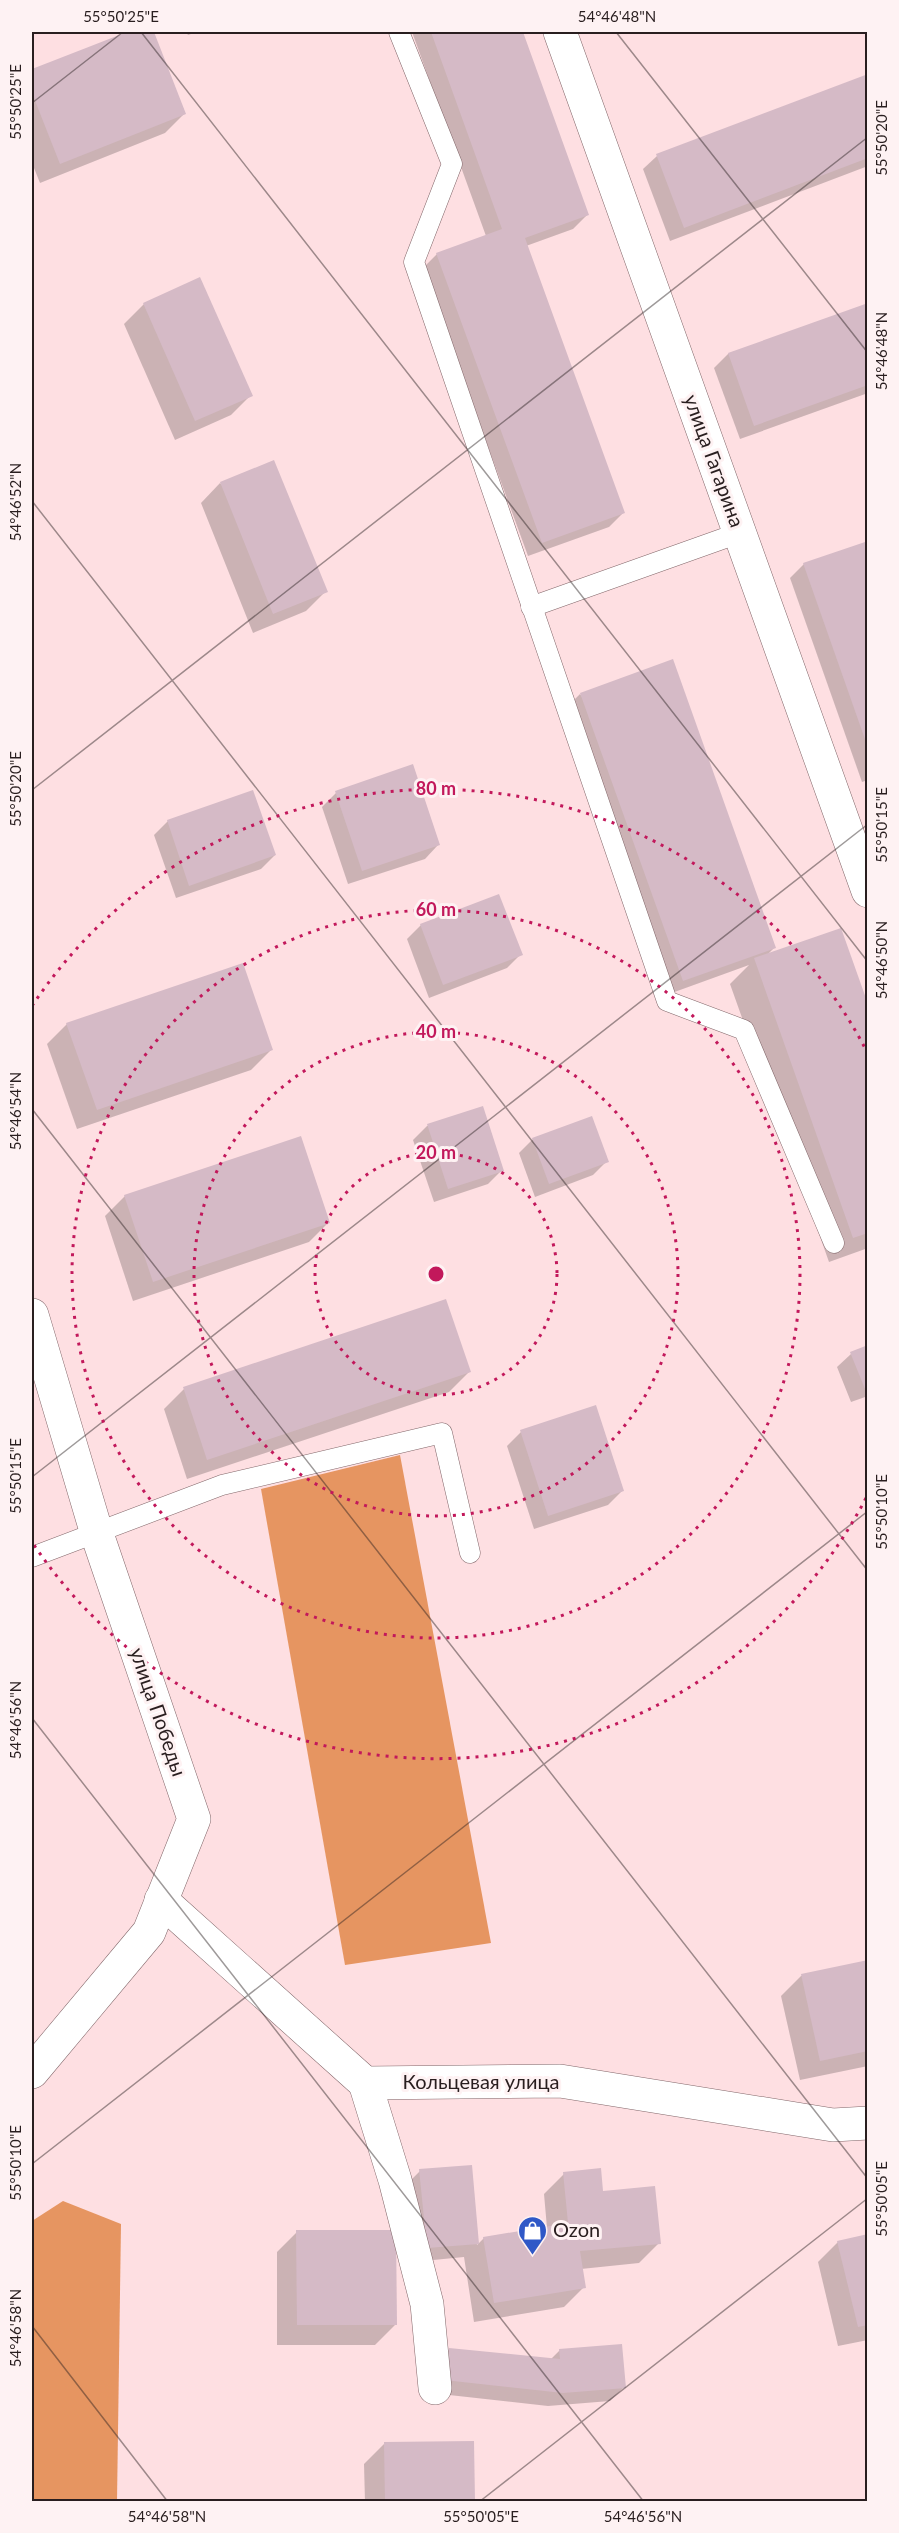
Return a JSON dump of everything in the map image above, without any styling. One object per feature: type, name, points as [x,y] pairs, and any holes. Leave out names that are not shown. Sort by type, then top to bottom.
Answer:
[{"type":"street","name":"улица Гагарина","points":[[560,32],[867,891]]},
{"type":"street","name":"улица Победы","points":[[32,1316],[97,1534],[194,1819],[149,1932],[32,2072]]},
{"type":"street","points":[[162,1900],[365,2083],[395,2180],[426,2304],[435,2388]]},
{"type":"street","name":"Кольцевая улица","points":[[365,2083],[560,2081],[833,2125],[867,2123]]},
{"type":"lane","points":[[399,32],[452,164],[414,262],[667,1001],[744,1030],[834,1243]]},
{"type":"lane","points":[[531,607],[740,534]]},
{"type":"lane","points":[[32,1557],[222,1485],[442,1433],[470,1553]]},
{"type":"shaded area","points":[[400,1455],[491,1943],[345,1965],[261,1489]]},
{"type":"shaded area","points":[[63,2201],[121,2224],[117,2501],[32,2501],[32,2221]]},
{"type":"building","points":[[127,32],[154,32],[186,114],[60,164],[32,93],[32,69]]},
{"type":"building","points":[[431,32],[523,32],[589,215],[525,238],[625,513],[542,543],[436,253],[502,229]]},
{"type":"building","points":[[868,74],[868,158],[684,228],[656,154]]},
{"type":"building","points":[[200,277],[253,396],[195,421],[143,303]]},
{"type":"building","points":[[868,303],[868,385],[754,426],[728,353]]},
{"type":"building","points":[[274,460],[328,592],[273,614],[220,482]]},
{"type":"building","points":[[868,541],[868,745],[867,745],[803,563]]},
{"type":"building","points":[[673,659],[776,948],[683,981],[580,693]]},
{"type":"building","points":[[413,764],[440,845],[362,871],[335,791]]},
{"type":"building","points":[[253,790],[276,855],[189,886],[167,820]]},
{"type":"building","points":[[499,894],[523,955],[443,985],[420,924]]},
{"type":"building","points":[[841,928],[868,1004],[868,1233],[853,1238],[754,958]]},
{"type":"building","points":[[243,963],[273,1050],[97,1110],[66,1023]]},
{"type":"building","points":[[483,1106],[504,1171],[448,1189],[427,1124]]},
{"type":"building","points":[[592,1116],[609,1162],[549,1184],[532,1138]]},
{"type":"building","points":[[301,1136],[330,1223],[153,1282],[124,1195]]},
{"type":"building","points":[[446,1299],[471,1372],[207,1460],[183,1387]]},
{"type":"building","points":[[868,1345],[868,1388],[865,1389],[850,1352]]},
{"type":"building","points":[[596,1405],[624,1491],[548,1516],[520,1430]]},
{"type":"building","points":[[868,1960],[868,2051],[820,2061],[801,1974]]},
{"type":"building","points":[[472,2165],[479,2244],[427,2248],[419,2169]]},
{"type":"building","points":[[601,2168],[603,2191],[655,2186],[661,2244],[580,2251],[586,2288],[494,2303],[483,2237],[568,2223],[563,2172]]},
{"type":"building","points":[[296,2230],[396,2230],[397,2325],[297,2325]]},
{"type":"building","points":[[868,2234],[868,2325],[858,2327],[837,2241]]},
{"type":"building","points":[[622,2344],[626,2388],[563,2393],[444,2380],[449,2348],[560,2359],[559,2349]]},
{"type":"building","points":[[474,2441],[475,2502],[385,2502],[384,2442]]},
{"type":"place","name":"Ozon","points":[[532,2256]]}]
